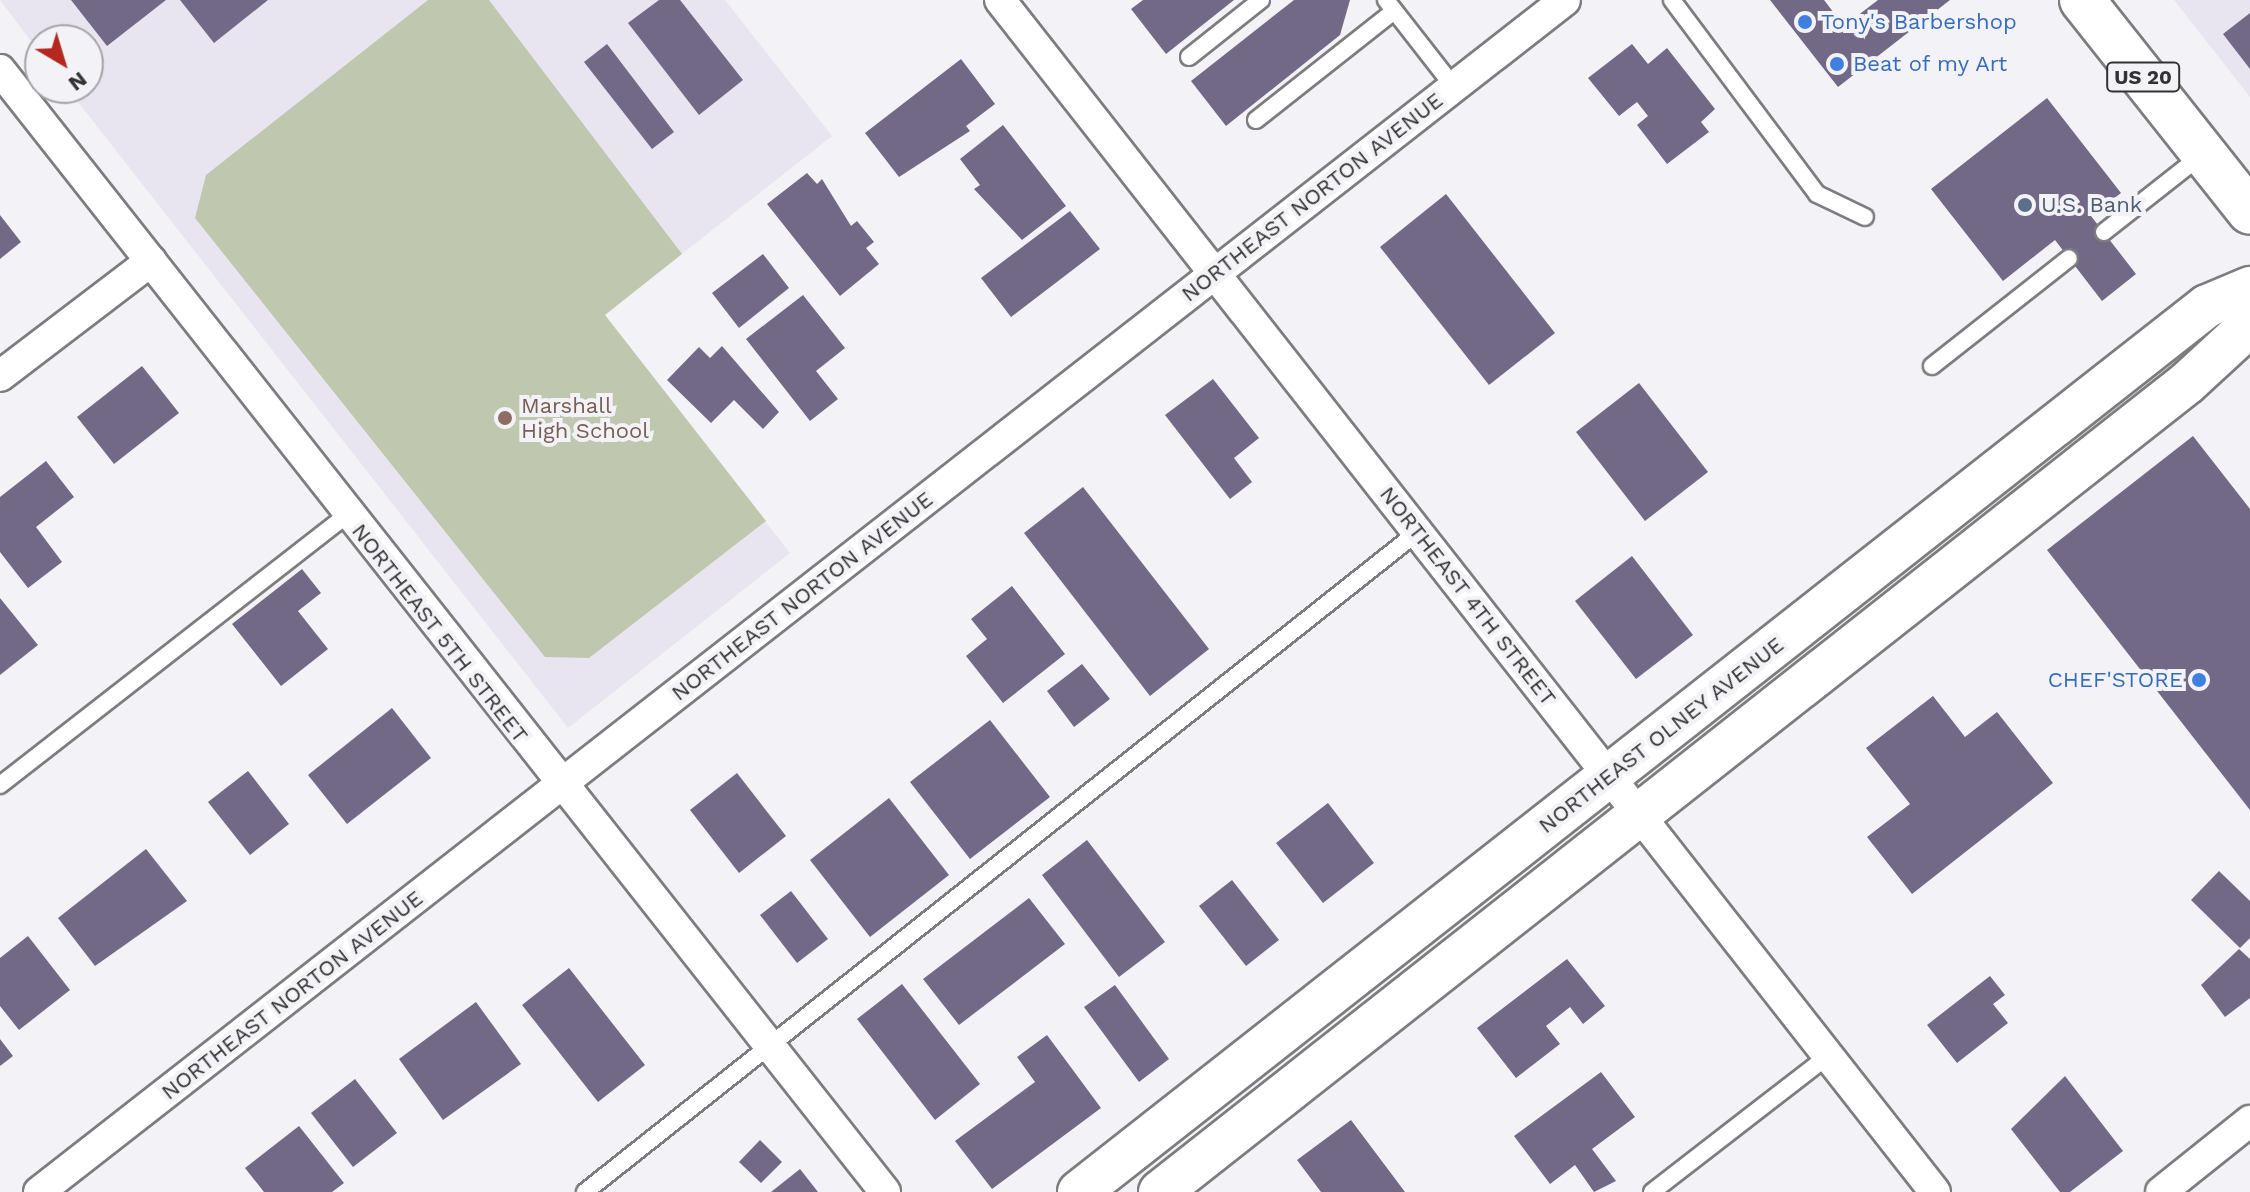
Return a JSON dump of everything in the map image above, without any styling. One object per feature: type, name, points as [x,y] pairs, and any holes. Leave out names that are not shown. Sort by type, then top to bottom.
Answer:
[{"type":"main road","name":"US 20","points":[[2082,0],[2250,212]]},
{"type":"main road","name":"NORTHEAST OLNEY AVENUE","points":[[1079,1192],[2207,306],[2250,288]]},
{"type":"main road","points":[[1160,1192],[2187,383],[2250,325]]},
{"type":"street","name":"NORTHEAST 4TH STREET","points":[[1000,0],[1935,1192]]},
{"type":"street","name":"NORTHEAST NORTON AVENUE","points":[[39,1192],[1565,0]]},
{"type":"street","name":"NORTHEAST 5TH STREET","points":[[0,70],[347,515],[885,1192]]},
{"type":"street","points":[[0,376],[151,261]]},
{"type":"street","points":[[2161,1192],[2250,1121]]},
{"type":"lane","points":[[1189,57],[1261,0]]},
{"type":"lane","points":[[1672,0],[1817,194],[1865,217]]},
{"type":"lane","points":[[1256,120],[1390,5],[1454,87]]},
{"type":"lane","points":[[2104,232],[2203,154]]},
{"type":"lane","points":[[1932,366],[2069,258]]},
{"type":"lane","points":[[0,785],[347,515]]},
{"type":"lane","points":[[585,1192],[1419,531]]},
{"type":"lane","points":[[1652,1192],[1828,1056]]},
{"type":"shaded area","name":"Marshall High School","points":[[0,0],[725,0],[832,136],[604,315],[790,553],[568,728],[80,104],[104,104],[104,24],[24,24],[24,32]]},
{"type":"shaded area","points":[[2174,0],[2250,0],[2250,97]]},
{"type":"green space","name":"Marshall High School","points":[[428,0],[489,0],[682,254],[605,315],[766,521],[589,658],[545,657],[195,218],[206,175]]},
{"type":"building","points":[[71,0],[166,0],[107,46],[104,42],[104,24],[90,24]]},
{"type":"building","points":[[180,0],[268,0],[214,43]]},
{"type":"building","points":[[659,0],[680,0],[743,80],[699,115],[628,23]]},
{"type":"building","points":[[1143,0],[1234,0],[1166,54],[1131,9]]},
{"type":"building","points":[[1294,0],[1350,0],[1340,35],[1226,126],[1191,81]]},
{"type":"building","points":[[1770,0],[1824,0],[1844,26],[1878,0],[1950,0],[1838,87]]},
{"type":"building","points":[[2250,13],[2250,69],[2223,34]]},
{"type":"building","points":[[607,44],[674,132],[652,149],[584,62]]},
{"type":"building","points":[[1632,44],[1648,64],[1667,48],[1715,109],[1701,122],[1709,132],[1667,164],[1637,125],[1648,116],[1637,102],[1619,116],[1588,78]]},
{"type":"building","points":[[961,59],[995,104],[966,126],[970,131],[899,177],[865,133]]},
{"type":"building","name":"U.S. Bank","points":[[2047,98],[2121,193],[2091,216],[2136,274],[2102,301],[2055,240],[2003,281],[1931,189]]},
{"type":"building","points":[[1003,125],[1066,206],[1022,240],[974,189],[980,185],[960,159]]},
{"type":"building","points":[[807,173],[817,184],[822,179],[851,226],[857,221],[874,242],[866,248],[879,264],[840,296],[767,204]]},
{"type":"building","points":[[1446,194],[1555,333],[1489,385],[1380,247]]},
{"type":"building","points":[[1070,211],[1100,249],[1011,317],[981,278]]},
{"type":"building","points":[[0,215],[21,242],[0,259]]},
{"type":"building","points":[[763,254],[789,288],[739,328],[712,293]]},
{"type":"building","points":[[803,295],[845,348],[816,371],[838,399],[810,421],[746,339]]},
{"type":"building","points":[[722,346],[779,412],[763,429],[734,400],[711,423],[667,380],[699,347],[710,358]]},
{"type":"building","points":[[142,366],[179,413],[114,464],[77,417]]},
{"type":"building","points":[[1213,379],[1259,438],[1234,458],[1252,482],[1230,499],[1165,415]]},
{"type":"building","points":[[1639,383],[1708,472],[1645,521],[1576,432]]},
{"type":"building","name":"CHEF'STORE","points":[[2193,436],[2250,509],[2250,810],[2047,550]]},
{"type":"building","points":[[46,461],[74,497],[36,527],[62,562],[28,588],[0,552],[0,497]]},
{"type":"building","points":[[1083,487],[1209,649],[1150,696],[1024,533]]},
{"type":"building","points":[[1632,556],[1693,635],[1636,679],[1575,601]]},
{"type":"building","points":[[302,569],[321,593],[298,611],[328,649],[281,686],[232,624]]},
{"type":"building","points":[[1012,586],[1065,654],[1003,703],[966,656],[987,639],[971,619]]},
{"type":"building","points":[[0,598],[38,645],[0,675]]},
{"type":"building","points":[[1082,664],[1110,699],[1074,727],[1047,691]]},
{"type":"building","points":[[1933,696],[1965,737],[1997,712],[2053,783],[1912,894],[1867,837],[1910,804],[1866,748]]},
{"type":"building","points":[[392,708],[431,758],[347,824],[308,775]]},
{"type":"building","points":[[990,720],[1050,797],[970,859],[910,782]]},
{"type":"building","points":[[248,771],[289,824],[250,855],[208,802]]},
{"type":"building","points":[[737,773],[786,836],[739,873],[690,810]]},
{"type":"building","points":[[889,798],[949,875],[870,937],[810,860]]},
{"type":"building","points":[[1328,803],[1374,863],[1323,903],[1276,843]]},
{"type":"building","points":[[1087,840],[1165,942],[1119,977],[1042,875]]},
{"type":"building","points":[[146,849],[187,901],[95,966],[58,918]]},
{"type":"building","points":[[2219,871],[2250,901],[2250,938],[2240,948],[2191,900]]},
{"type":"building","points":[[1232,880],[1279,940],[1246,966],[1199,906]]},
{"type":"building","points":[[791,891],[828,939],[797,963],[760,915]]},
{"type":"building","points":[[1029,898],[1065,944],[959,1025],[923,979]]},
{"type":"building","points":[[28,936],[70,990],[19,1030],[0,1006],[0,958]]},
{"type":"building","points":[[2239,949],[2250,959],[2250,998],[2225,1017],[2201,985]]},
{"type":"building","points":[[1567,959],[1605,1006],[1583,1024],[1570,1007],[1546,1026],[1560,1044],[1516,1078],[1477,1028]]},
{"type":"building","points":[[569,968],[645,1065],[598,1102],[522,1005]]},
{"type":"building","points":[[1990,976],[2005,995],[1993,1004],[2008,1023],[1957,1063],[1927,1025]]},
{"type":"building","points":[[902,984],[980,1084],[935,1120],[857,1019]]},
{"type":"building","points":[[1115,985],[1169,1059],[1139,1082],[1084,1007]]},
{"type":"building","points":[[476,1002],[521,1064],[443,1120],[399,1059]]},
{"type":"building","points":[[1047,1035],[1101,1108],[992,1189],[955,1141],[1035,1082],[1017,1057]]},
{"type":"building","points":[[0,1039],[13,1056],[0,1066]]},
{"type":"building","points":[[1601,1072],[1635,1117],[1592,1149],[1616,1181],[1594,1192],[1575,1165],[1550,1184],[1514,1136]]},
{"type":"building","points":[[2065,1076],[2123,1151],[2070,1192],[2060,1192],[2011,1129]]},
{"type":"building","points":[[355,1079],[397,1133],[353,1167],[311,1113]]},
{"type":"building","points":[[1351,1120],[1405,1192],[1321,1192],[1297,1160]]},
{"type":"building","points":[[299,1126],[344,1183],[332,1192],[264,1192],[245,1168]]},
{"type":"building","points":[[760,1140],[782,1162],[761,1183],[739,1162]]},
{"type":"building","points":[[800,1169],[818,1192],[771,1192]]},
{"type":"place","name":"Tony's Barbershop","points":[[1805,22]]},
{"type":"place","name":"Beat of my Art","points":[[1837,64]]},
{"type":"place","name":"U.S. Bank","points":[[2025,205]]},
{"type":"place","name":"Marshall High School","points":[[505,418]]},
{"type":"place","name":"CHEF'STORE","points":[[2199,680]]}]
